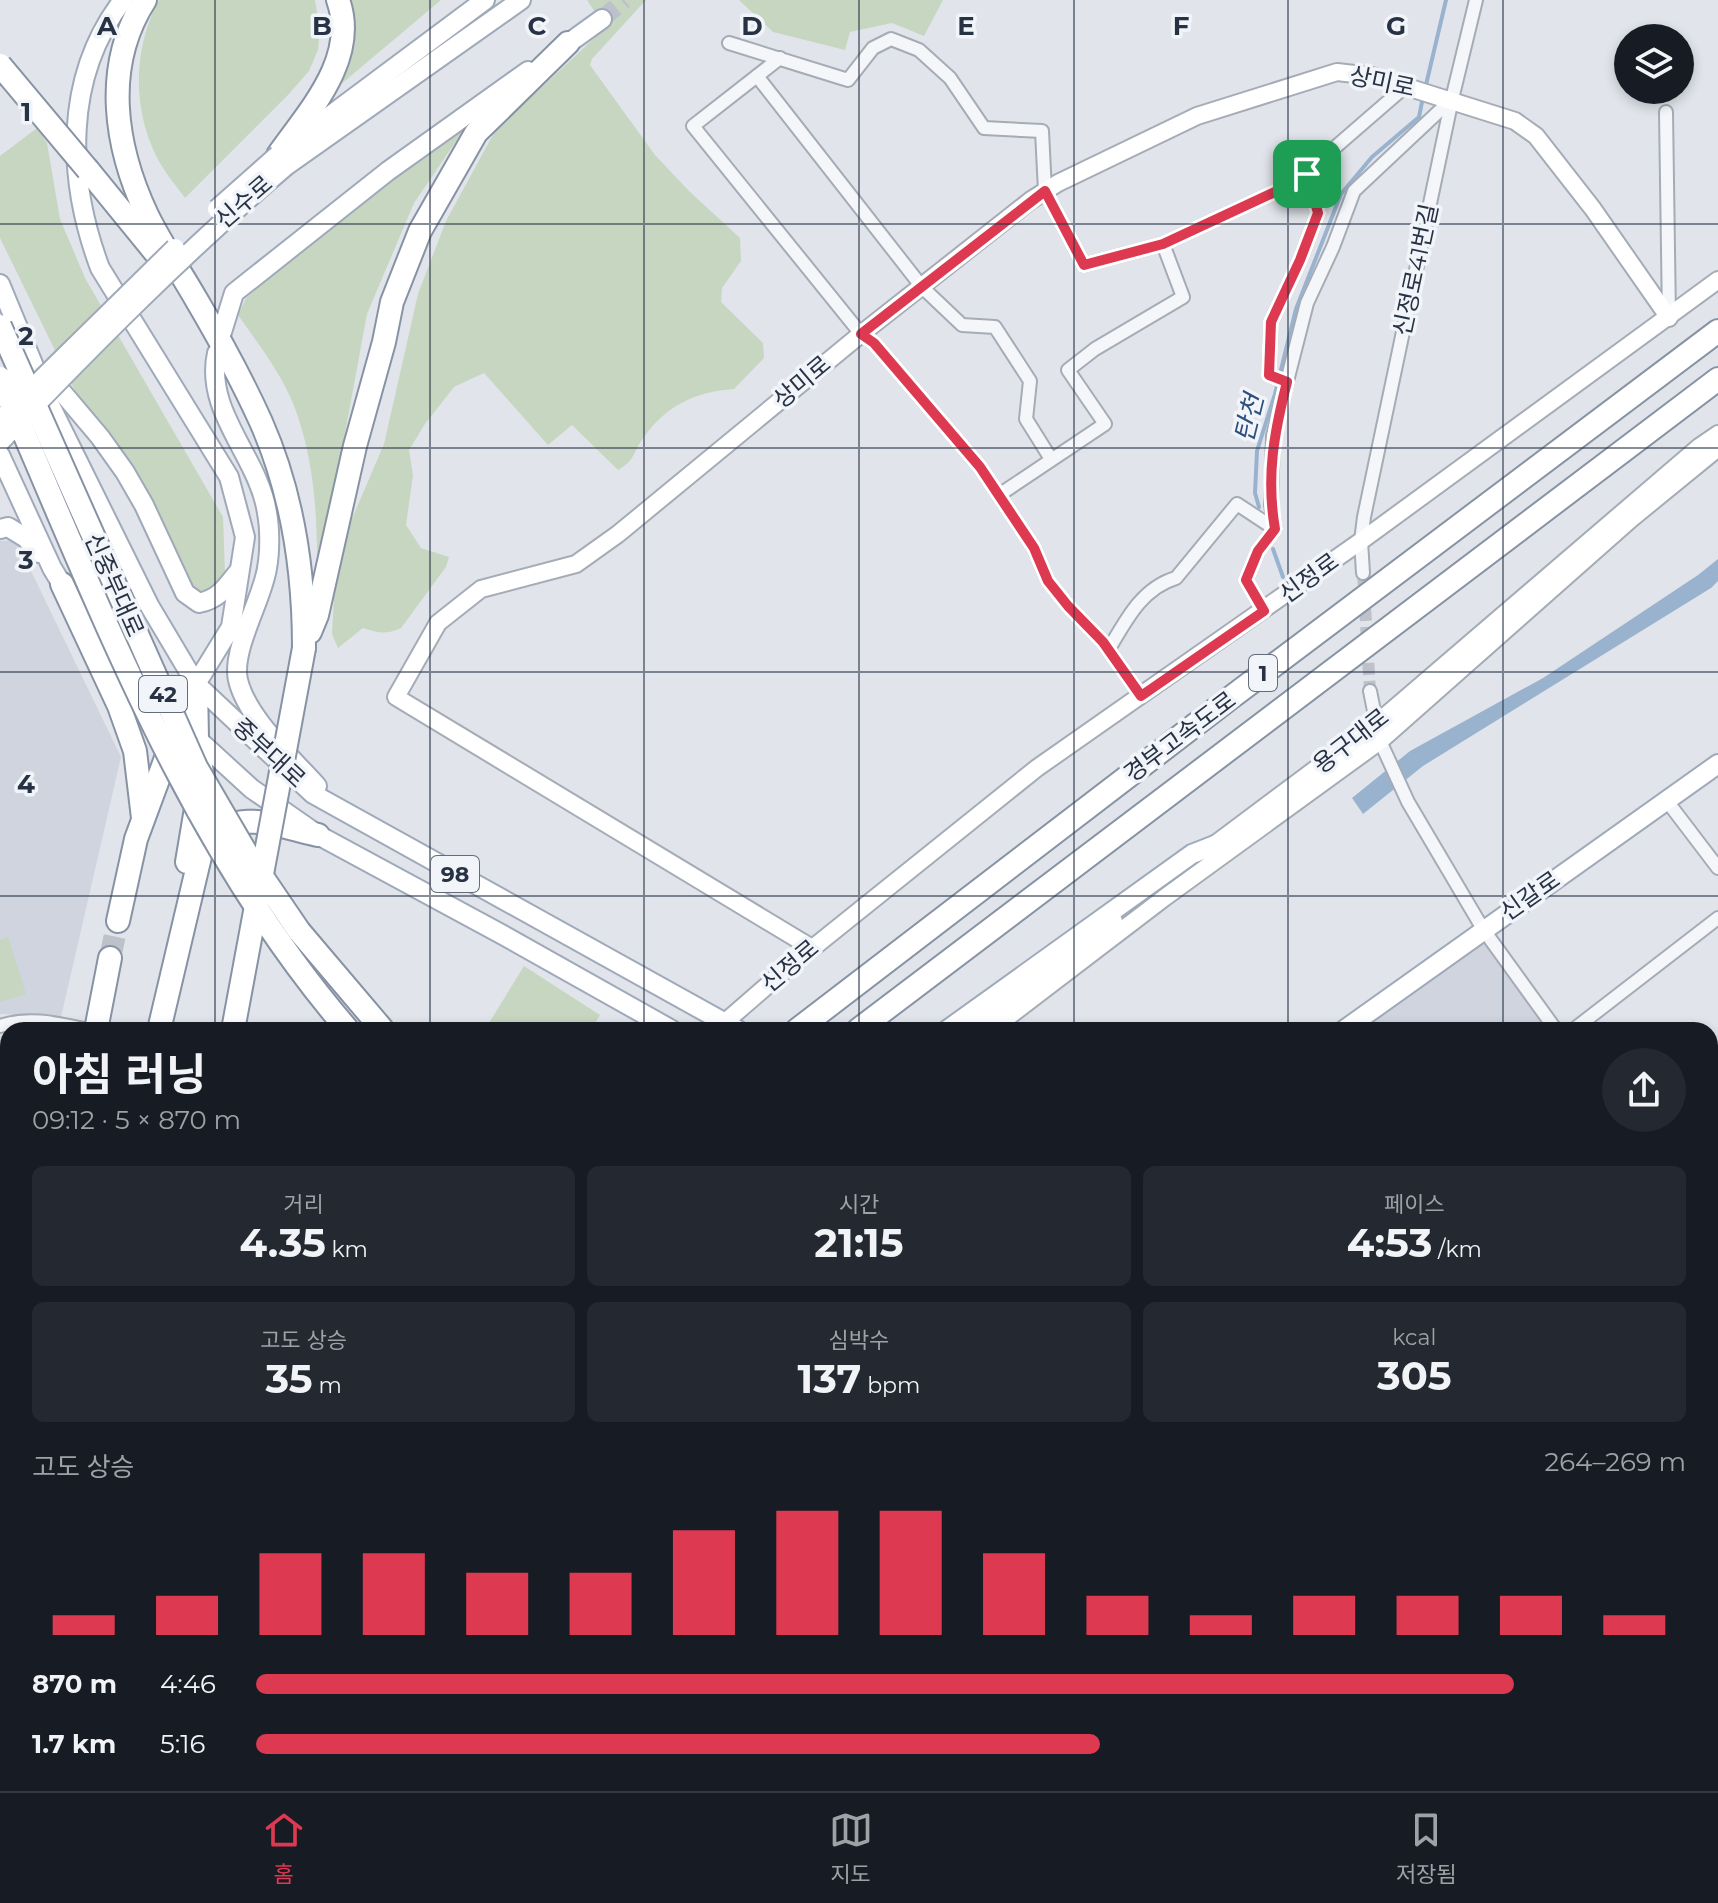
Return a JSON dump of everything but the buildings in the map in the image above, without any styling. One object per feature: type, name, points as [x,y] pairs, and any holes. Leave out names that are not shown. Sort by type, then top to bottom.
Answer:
[{"type":"highway","points":[[145,0],[122,51],[118,79],[119,130],[125,158],[147,215],[198,302],[262,424],[284,489],[304,608],[304,648],[234,1022]]},
{"type":"highway","points":[[282,160],[332,73],[342,35],[343,14],[338,0]]},
{"type":"highway","points":[[304,648],[317,615],[355,446],[392,302],[420,231],[476,133],[568,43]]},
{"type":"highway","points":[[0,65],[198,302]]},
{"type":"highway","name":"신중부대로","points":[[0,326],[196,767],[248,856],[299,931],[376,1022]]},
{"type":"highway","name":"경부고속도로","points":[[807,1022],[1718,331]]},
{"type":"highway","name":"신중부대로","points":[[0,378],[141,703],[182,785],[282,948],[342,1022]]},
{"type":"highway","name":"경부고속도로","points":[[869,1022],[1718,379]]},
{"type":"highway","points":[[57,576],[119,706],[135,751],[143,818]]},
{"type":"highway","points":[[176,955],[192,821],[202,773],[197,739],[196,684]]},
{"type":"highway","points":[[118,921],[143,818],[179,723]]},
{"type":"highway","points":[[161,1022],[203,844],[212,833],[223,825],[246,821],[318,835]]},
{"type":"highway","points":[[98,1022],[110,958]]},
{"type":"main road","points":[[123,0],[97,41],[78,102],[78,190],[86,232],[112,289],[229,477],[245,537],[231,627],[196,684],[179,723]]},
{"type":"main road","name":"신수로","points":[[0,420],[119,302],[282,160],[485,0]]},
{"type":"main road","name":"신수로","points":[[0,442],[85,353],[282,160],[521,0]]},
{"type":"main road","points":[[222,332],[234,293],[388,171],[602,19]]},
{"type":"main road","name":"중부대로","points":[[0,284],[53,410],[149,605],[196,684],[299,783],[335,807],[717,1022]]},
{"type":"main road","points":[[28,351],[125,472],[185,593],[199,603],[206,602],[220,596],[240,570]]},
{"type":"main road","points":[[217,353],[217,387],[221,409],[248,458],[267,512],[267,569],[240,655],[237,676],[245,701],[254,715],[335,807]]},
{"type":"main road","points":[[1,462],[30,475],[58,495],[125,571],[149,605]]},
{"type":"main road","name":"중부대로","points":[[1,462],[57,576],[104,651],[146,695],[252,789],[318,835],[658,1022]]},
{"type":"main road","points":[[0,529],[8,527],[26,538],[57,576]]},
{"type":"main road","name":"신갈로","points":[[1355,1022],[1718,764]]},
{"type":"main road","points":[[958,1022],[1192,854],[1215,845]]},
{"type":"street","name":"신정로41번길","points":[[1363,573],[1361,541],[1452,99],[1476,0]]},
{"type":"street","points":[[729,43],[848,80],[873,48],[891,39],[919,50],[950,78],[984,128],[1042,131],[1045,191],[1084,265],[1163,244],[1294,183],[1407,85]]},
{"type":"street","points":[[780,58],[693,126],[861,334],[874,343],[980,467],[1034,548],[1048,581],[1109,649],[1141,696]]},
{"type":"street","name":"상미로","points":[[812,948],[396,697],[438,623],[481,589],[576,564],[618,534],[861,334],[1045,191],[1197,116],[1337,72],[1372,76],[1452,99],[1515,121],[1536,136],[1593,209],[1669,318]]},
{"type":"street","points":[[757,76],[922,287],[962,325],[995,327],[1030,381],[1026,419],[1051,459]]},
{"type":"street","points":[[1264,611],[1246,580],[1258,551],[1275,529],[1271,505],[1273,436],[1307,303],[1354,191],[1452,99]]},
{"type":"street","points":[[1666,112],[1669,318]]},
{"type":"street","points":[[1287,382],[1269,375],[1271,322],[1318,213],[1307,174]]},
{"type":"street","points":[[999,495],[1105,424],[1068,370],[1095,349],[1183,297],[1163,244]]},
{"type":"street","name":"신정로","points":[[731,1022],[812,948],[1037,768],[1264,611],[1718,280]]},
{"type":"street","points":[[1,462],[53,410]]},
{"type":"street","name":"용구대로","points":[[1001,1022],[1161,893],[1215,845],[1377,723],[1718,434]]},
{"type":"street","name":"용구대로","points":[[979,1022],[1380,741],[1631,519],[1718,448]]},
{"type":"street","points":[[1109,649],[1133,608],[1162,582],[1176,578],[1237,504],[1275,529]]},
{"type":"street","points":[[1370,691],[1380,741],[1404,793],[1483,929],[1550,1022]]},
{"type":"street","points":[[1667,801],[1718,868]]},
{"type":"street","points":[[1583,1022],[1718,918]]},
{"type":"street","points":[[14,1022],[39,1022]]},
{"type":"shaded area","points":[[16,540],[121,757],[61,1017],[0,1014],[0,541]]},
{"type":"shaded area","points":[[1484,943],[1543,1022],[1372,1022]]},
{"type":"green space","points":[[159,0],[315,0],[320,30],[318,50],[309,71],[185,198],[165,172],[153,149],[141,106],[139,84],[143,41]]},
{"type":"green space","points":[[343,0],[441,0],[340,85],[331,88]]},
{"type":"green space","points":[[587,0],[646,0],[592,59],[590,65],[655,155],[740,238],[741,261],[722,288],[721,302],[763,343],[764,358],[734,389],[694,397],[662,416],[631,459],[618,470],[572,425],[548,445],[484,373],[454,387],[409,450],[413,475],[406,525],[421,548],[449,557],[446,567],[401,628],[382,632],[363,628],[338,648],[332,634],[335,578],[348,528],[384,444],[418,294],[446,221],[495,131],[605,28]]},
{"type":"green space","points":[[739,0],[943,0],[924,36],[892,23],[850,32],[845,50],[773,32]]},
{"type":"green space","points":[[467,125],[414,203],[367,314],[336,482],[317,559],[313,484],[296,411],[278,374],[238,315],[246,298],[324,229]]},
{"type":"green space","points":[[37,128],[47,143],[60,219],[85,278],[223,517],[225,574],[210,593],[193,598],[72,385],[0,238],[0,156]]},
{"type":"green space","points":[[8,937],[26,994],[0,1002],[0,940]]},
{"type":"green space","points":[[524,966],[600,1015],[596,1022],[490,1022]]},
{"type":"water","points":[[1718,559],[1718,581],[1711,588],[1423,766],[1363,814],[1352,798],[1410,751],[1543,678]]},
{"type":"waterway","name":"탄천","points":[[1425,89],[1446,0]]},
{"type":"waterway","name":"탄천","points":[[1259,507],[1255,493],[1257,451],[1296,309],[1341,194],[1372,157],[1419,117],[1423,97]]},
{"type":"waterway","name":"탄천","points":[[1273,549],[1283,577]]},
{"type":"tunnel","points":[[602,19],[624,0]]},
{"type":"tunnel","points":[[1363,573],[1370,691]]},
{"type":"tunnel","points":[[110,958],[118,921]]},
{"type":"route","points":[[1307,174],[1318,213],[1271,322],[1269,375],[1287,382],[1273,436],[1271,505],[1275,529],[1258,551],[1246,580],[1264,611],[1141,696],[1103,642],[1048,581],[1034,548],[980,467],[874,343],[861,334],[1045,191],[1084,265],[1163,244],[1294,183],[1307,174]]}]
